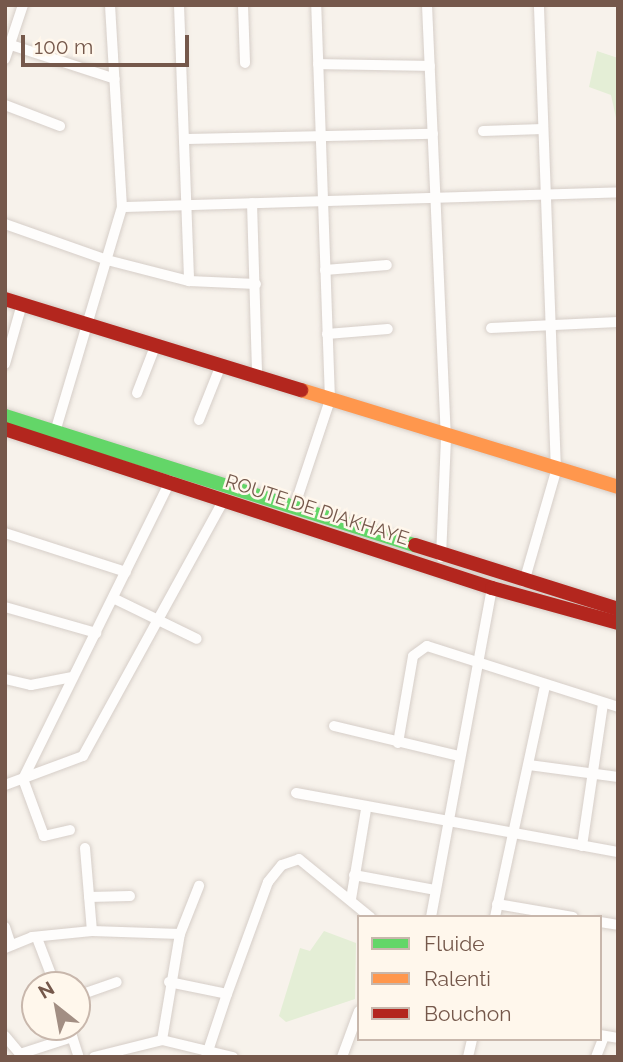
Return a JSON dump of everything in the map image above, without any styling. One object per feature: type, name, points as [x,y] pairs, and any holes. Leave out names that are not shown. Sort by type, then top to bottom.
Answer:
[{"type":"main road","points":[[5,299],[87,322],[446,438],[618,487]]},
{"type":"main road","name":"ROUTE DE DIAKHAYE","points":[[5,416],[294,508],[441,564],[492,588],[618,623]]},
{"type":"main road","name":"ROUTE DE DIAKHAYE","points":[[5,429],[441,564],[524,582],[618,609]]},
{"type":"street","points":[[5,59],[23,5]]},
{"type":"street","points":[[55,432],[122,207],[110,5]]},
{"type":"street","points":[[179,5],[187,139],[189,281]]},
{"type":"street","points":[[243,5],[245,63]]},
{"type":"street","points":[[294,508],[330,400],[316,5]]},
{"type":"street","points":[[427,5],[446,438],[441,564]]},
{"type":"street","points":[[524,582],[556,471],[539,5]]},
{"type":"street","points":[[11,45],[115,79]]},
{"type":"street","points":[[318,65],[430,66]]},
{"type":"street","points":[[5,105],[60,126]]},
{"type":"street","points":[[483,131],[543,129]]},
{"type":"street","points":[[187,139],[433,134]]},
{"type":"street","points":[[122,207],[618,192]]},
{"type":"street","points":[[253,203],[257,376]]},
{"type":"street","points":[[5,224],[107,260],[189,281],[256,284]]},
{"type":"street","points":[[325,270],[387,265]]},
{"type":"street","points":[[5,364],[22,304]]},
{"type":"street","points":[[491,328],[618,322]]},
{"type":"street","points":[[327,334],[388,329]]},
{"type":"street","points":[[137,393],[156,344]]},
{"type":"street","points":[[199,420],[220,365]]},
{"type":"street","points":[[70,830],[44,836],[23,779],[171,480]]},
{"type":"street","points":[[5,785],[82,756],[224,499]]},
{"type":"street","points":[[5,533],[126,572]]},
{"type":"street","points":[[430,915],[492,588]]},
{"type":"street","points":[[113,598],[160,618],[197,639]]},
{"type":"street","points":[[5,607],[96,633]]},
{"type":"street","points":[[398,743],[418,649],[427,646],[545,686],[618,707]]},
{"type":"street","points":[[5,679],[31,685],[72,677]]},
{"type":"street","points":[[495,915],[510,834],[529,765],[545,686]]},
{"type":"street","points":[[582,846],[603,704]]},
{"type":"street","points":[[334,726],[459,756]]},
{"type":"street","points":[[529,765],[618,777]]},
{"type":"street","points":[[296,793],[366,809],[618,852]]},
{"type":"street","points":[[351,899],[366,809]]},
{"type":"street","points":[[85,848],[92,931]]},
{"type":"street","points":[[207,1053],[268,882],[282,865],[299,859],[368,915]]},
{"type":"street","points":[[354,875],[435,890]]},
{"type":"street","points":[[162,1040],[169,982],[180,934],[199,886]]},
{"type":"street","points":[[89,897],[130,896]]},
{"type":"street","points":[[497,904],[562,915]]},
{"type":"street","points":[[5,927],[8,946],[37,938],[92,931],[180,934]]},
{"type":"street","points":[[37,938],[50,971]]},
{"type":"street","points":[[91,991],[117,982]]},
{"type":"street","points":[[169,982],[227,993]]},
{"type":"street","points":[[342,1057],[357,1016]]},
{"type":"street","points":[[5,1036],[20,1054],[50,1041]]},
{"type":"street","points":[[602,1036],[618,1038]]},
{"type":"street","points":[[94,1057],[162,1040],[207,1053],[233,1057]]},
{"type":"green space","points":[[597,51],[618,58],[618,127],[611,95],[589,87]]},
{"type":"green space","points":[[324,931],[356,943],[355,999],[286,1022],[279,1016],[300,948],[310,951]]},
{"type":"traffic: fast","points":[[5,416],[415,545]]},
{"type":"traffic: slow","points":[[301,390],[618,487]]},
{"type":"traffic: jam","points":[[5,299],[301,390]]},
{"type":"traffic: jam","points":[[5,429],[492,588],[618,623]]},
{"type":"traffic: jam","points":[[415,545],[618,609]]}]
